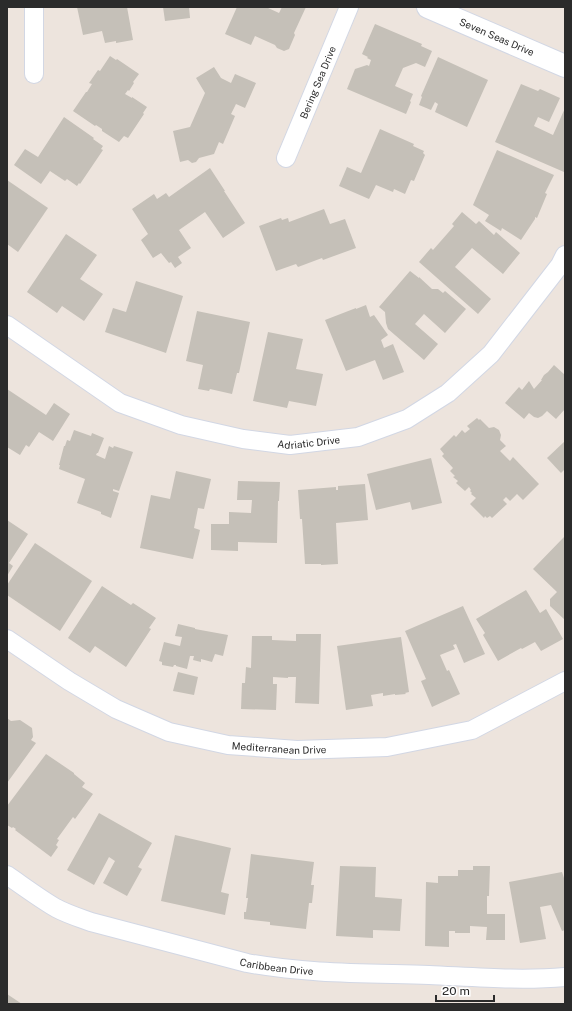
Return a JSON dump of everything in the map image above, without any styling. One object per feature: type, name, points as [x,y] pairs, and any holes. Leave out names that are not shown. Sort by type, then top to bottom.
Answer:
[{"type":"street","points":[[34,7],[34,74]]},
{"type":"street","name":"Bering Sea Drive","points":[[286,158],[349,7]]},
{"type":"street","name":"Seven Seas Drive","points":[[428,7],[565,66]]},
{"type":"street","name":"Adriatic Drive","points":[[7,325],[120,403],[181,425],[243,439],[290,445],[358,438],[407,419],[448,393],[491,354],[560,265],[565,255]]},
{"type":"street","name":"Mediterranean Drive","points":[[7,639],[69,681],[116,709],[169,732],[228,746],[297,750],[387,747],[472,730],[565,681]]},
{"type":"street","name":"Caribbean Drive","points":[[7,875],[57,909],[80,919],[254,964],[312,972],[525,978],[565,977]]},
{"type":"building","points":[[77,7],[127,7],[133,40],[105,43],[102,31],[83,35]]},
{"type":"building","points":[[163,7],[189,7],[190,18],[165,21]]},
{"type":"building","points":[[237,7],[266,7],[279,13],[282,7],[306,7],[294,33],[295,35],[289,49],[284,51],[255,36],[251,45],[225,34]]},
{"type":"building","points":[[375,24],[422,44],[421,46],[432,51],[425,67],[416,63],[403,68],[395,86],[413,94],[406,114],[347,89],[355,69],[367,65],[369,66],[371,60],[362,54]]},
{"type":"building","points":[[110,56],[139,74],[129,91],[128,90],[125,94],[147,107],[128,138],[124,136],[119,142],[102,131],[102,129],[73,111],[92,84],[89,83],[98,70],[100,71]]},
{"type":"building","points":[[438,57],[488,80],[467,127],[435,112],[438,104],[435,102],[431,110],[419,105],[421,96]]},
{"type":"building","points":[[214,67],[221,78],[231,83],[235,74],[256,83],[245,108],[236,104],[231,114],[235,116],[223,144],[219,142],[214,154],[199,158],[196,162],[192,163],[188,160],[180,162],[173,131],[190,127],[205,93],[196,78]]},
{"type":"building","points":[[521,84],[538,91],[540,89],[560,98],[549,122],[538,117],[534,126],[553,135],[565,108],[564,172],[495,142]]},
{"type":"building","points":[[64,117],[94,138],[93,139],[103,146],[101,149],[103,150],[80,184],[79,183],[77,186],[67,179],[65,181],[50,171],[41,184],[14,165],[25,149],[38,157]]},
{"type":"building","points":[[380,129],[414,144],[413,146],[424,151],[423,153],[425,155],[414,181],[411,180],[405,194],[394,189],[393,192],[376,185],[369,199],[339,186],[347,167],[361,173]]},
{"type":"building","points":[[497,150],[554,175],[545,193],[547,194],[537,218],[535,217],[521,240],[502,228],[501,231],[485,221],[489,215],[473,205]]},
{"type":"building","points":[[210,168],[245,223],[223,238],[205,212],[179,230],[191,248],[178,257],[182,263],[175,268],[161,253],[153,258],[141,240],[148,234],[132,209],[154,194],[157,199],[166,193],[169,197]]},
{"type":"building","points":[[7,180],[48,208],[18,252],[7,244]]},
{"type":"building","points":[[324,209],[330,224],[345,219],[356,248],[323,260],[322,258],[298,267],[296,264],[276,271],[259,226],[281,218],[282,220],[288,218],[289,222]]},
{"type":"building","points":[[462,212],[476,224],[479,221],[494,235],[496,232],[520,253],[503,274],[472,248],[455,267],[491,299],[478,314],[419,262],[431,248],[433,250],[454,226],[452,224]]},
{"type":"building","points":[[66,234],[97,255],[80,279],[103,294],[84,321],[62,306],[57,313],[27,292]]},
{"type":"building","points":[[410,271],[432,289],[438,289],[443,293],[445,291],[466,309],[445,333],[424,314],[415,324],[438,344],[424,360],[388,329],[385,312],[379,307]]},
{"type":"building","points":[[136,281],[183,296],[166,353],[105,332],[113,308],[126,312]]},
{"type":"building","points":[[366,305],[370,317],[374,315],[388,335],[381,340],[384,348],[393,344],[404,372],[383,380],[375,360],[346,371],[325,320]]},
{"type":"building","points":[[197,311],[250,322],[239,373],[237,373],[232,394],[210,389],[209,391],[198,389],[203,365],[186,361]]},
{"type":"building","points":[[268,332],[303,339],[296,369],[323,374],[316,406],[289,401],[287,408],[253,401]]},
{"type":"building","points":[[554,365],[565,375],[565,409],[556,419],[547,411],[538,418],[529,413],[524,419],[505,403],[519,387],[522,390],[529,381],[534,389],[542,380],[544,375]]},
{"type":"building","points":[[7,389],[46,415],[54,403],[70,414],[53,441],[39,432],[29,447],[26,445],[20,455],[7,447]]},
{"type":"building","points":[[477,418],[489,428],[494,427],[499,430],[501,435],[500,440],[506,446],[500,451],[510,461],[513,457],[539,484],[523,500],[517,494],[510,501],[506,497],[503,500],[507,504],[492,518],[490,516],[487,518],[485,516],[484,518],[470,504],[476,498],[471,494],[472,493],[469,487],[465,491],[456,483],[458,481],[453,477],[455,476],[450,471],[453,468],[442,456],[444,454],[440,449],[454,435],[456,437],[462,430],[465,433],[470,429],[467,426]]},
{"type":"building","points":[[74,430],[91,436],[92,433],[104,438],[96,455],[105,459],[109,446],[113,448],[114,446],[133,452],[119,491],[113,489],[113,491],[119,493],[111,518],[101,514],[101,512],[77,503],[85,479],[59,469],[64,446],[67,440],[70,441]]},
{"type":"building","points":[[565,441],[565,469],[561,473],[547,458]]},
{"type":"building","points":[[431,458],[442,503],[412,510],[410,502],[376,510],[367,474]]},
{"type":"building","points":[[176,471],[211,479],[204,509],[198,508],[194,528],[200,530],[193,559],[140,548],[151,495],[170,499]]},
{"type":"building","points":[[238,481],[280,482],[277,543],[238,542],[238,551],[211,550],[211,524],[229,524],[229,512],[251,513],[252,500],[237,500]]},
{"type":"building","points":[[365,484],[368,520],[336,523],[338,564],[305,564],[302,519],[300,519],[298,490],[336,487],[336,490],[338,490],[338,486]]},
{"type":"building","points":[[7,520],[28,534],[9,563],[13,566],[7,576]]},
{"type":"building","points":[[565,536],[565,620],[550,606],[550,599],[557,592],[533,569]]},
{"type":"building","points":[[35,543],[92,581],[60,631],[7,595],[7,585]]},
{"type":"building","points":[[102,586],[131,605],[133,603],[156,618],[149,628],[151,629],[126,667],[95,646],[90,653],[68,638]]},
{"type":"building","points":[[526,590],[540,613],[546,609],[563,639],[541,651],[535,642],[498,661],[483,635],[485,633],[476,619]]},
{"type":"building","points":[[463,606],[485,654],[464,663],[456,644],[453,645],[455,649],[440,655],[460,694],[432,707],[421,681],[426,679],[405,631]]},
{"type":"building","points":[[178,624],[195,629],[228,635],[223,656],[215,654],[212,662],[201,659],[201,662],[193,660],[194,656],[190,656],[187,669],[176,665],[173,667],[162,665],[162,662],[159,661],[164,642],[180,646],[182,637],[175,636]]},
{"type":"building","points":[[296,634],[321,634],[319,704],[295,703],[296,677],[273,677],[273,684],[277,684],[276,710],[241,709],[242,683],[245,683],[246,667],[251,668],[252,636],[272,636],[272,640],[296,641]]},
{"type":"building","points":[[401,637],[409,692],[405,693],[406,694],[383,696],[383,693],[371,695],[373,706],[346,710],[337,646]]},
{"type":"building","points":[[178,672],[198,677],[194,695],[173,691]]},
{"type":"building","points":[[7,718],[11,721],[20,720],[32,728],[33,737],[31,740],[36,743],[7,783]]},
{"type":"building","points":[[46,754],[74,773],[85,783],[82,787],[93,794],[75,819],[73,817],[57,839],[59,840],[56,845],[58,847],[51,857],[15,830],[16,829],[7,825],[7,806]]},
{"type":"building","points":[[99,813],[152,843],[138,867],[142,869],[127,896],[103,883],[115,861],[109,857],[94,885],[67,870]]},
{"type":"building","points":[[175,835],[231,848],[221,892],[229,894],[225,915],[161,901]]},
{"type":"building","points":[[251,854],[314,862],[311,885],[314,885],[312,903],[309,903],[306,929],[270,925],[270,922],[244,919],[244,912],[246,912],[248,898],[246,898]]},
{"type":"building","points":[[340,866],[376,867],[375,897],[402,899],[400,931],[373,930],[373,938],[336,936]]},
{"type":"building","points":[[473,866],[490,866],[487,914],[505,914],[505,940],[486,940],[487,927],[470,926],[470,933],[455,933],[455,931],[449,931],[449,947],[425,946],[426,882],[438,883],[438,876],[458,876],[458,870],[473,870]]},
{"type":"building","points":[[562,872],[565,881],[565,930],[562,931],[551,905],[540,907],[546,939],[520,943],[509,882]]},
{"type":"building","points":[[7,994],[22,1004],[7,1004]]}]
